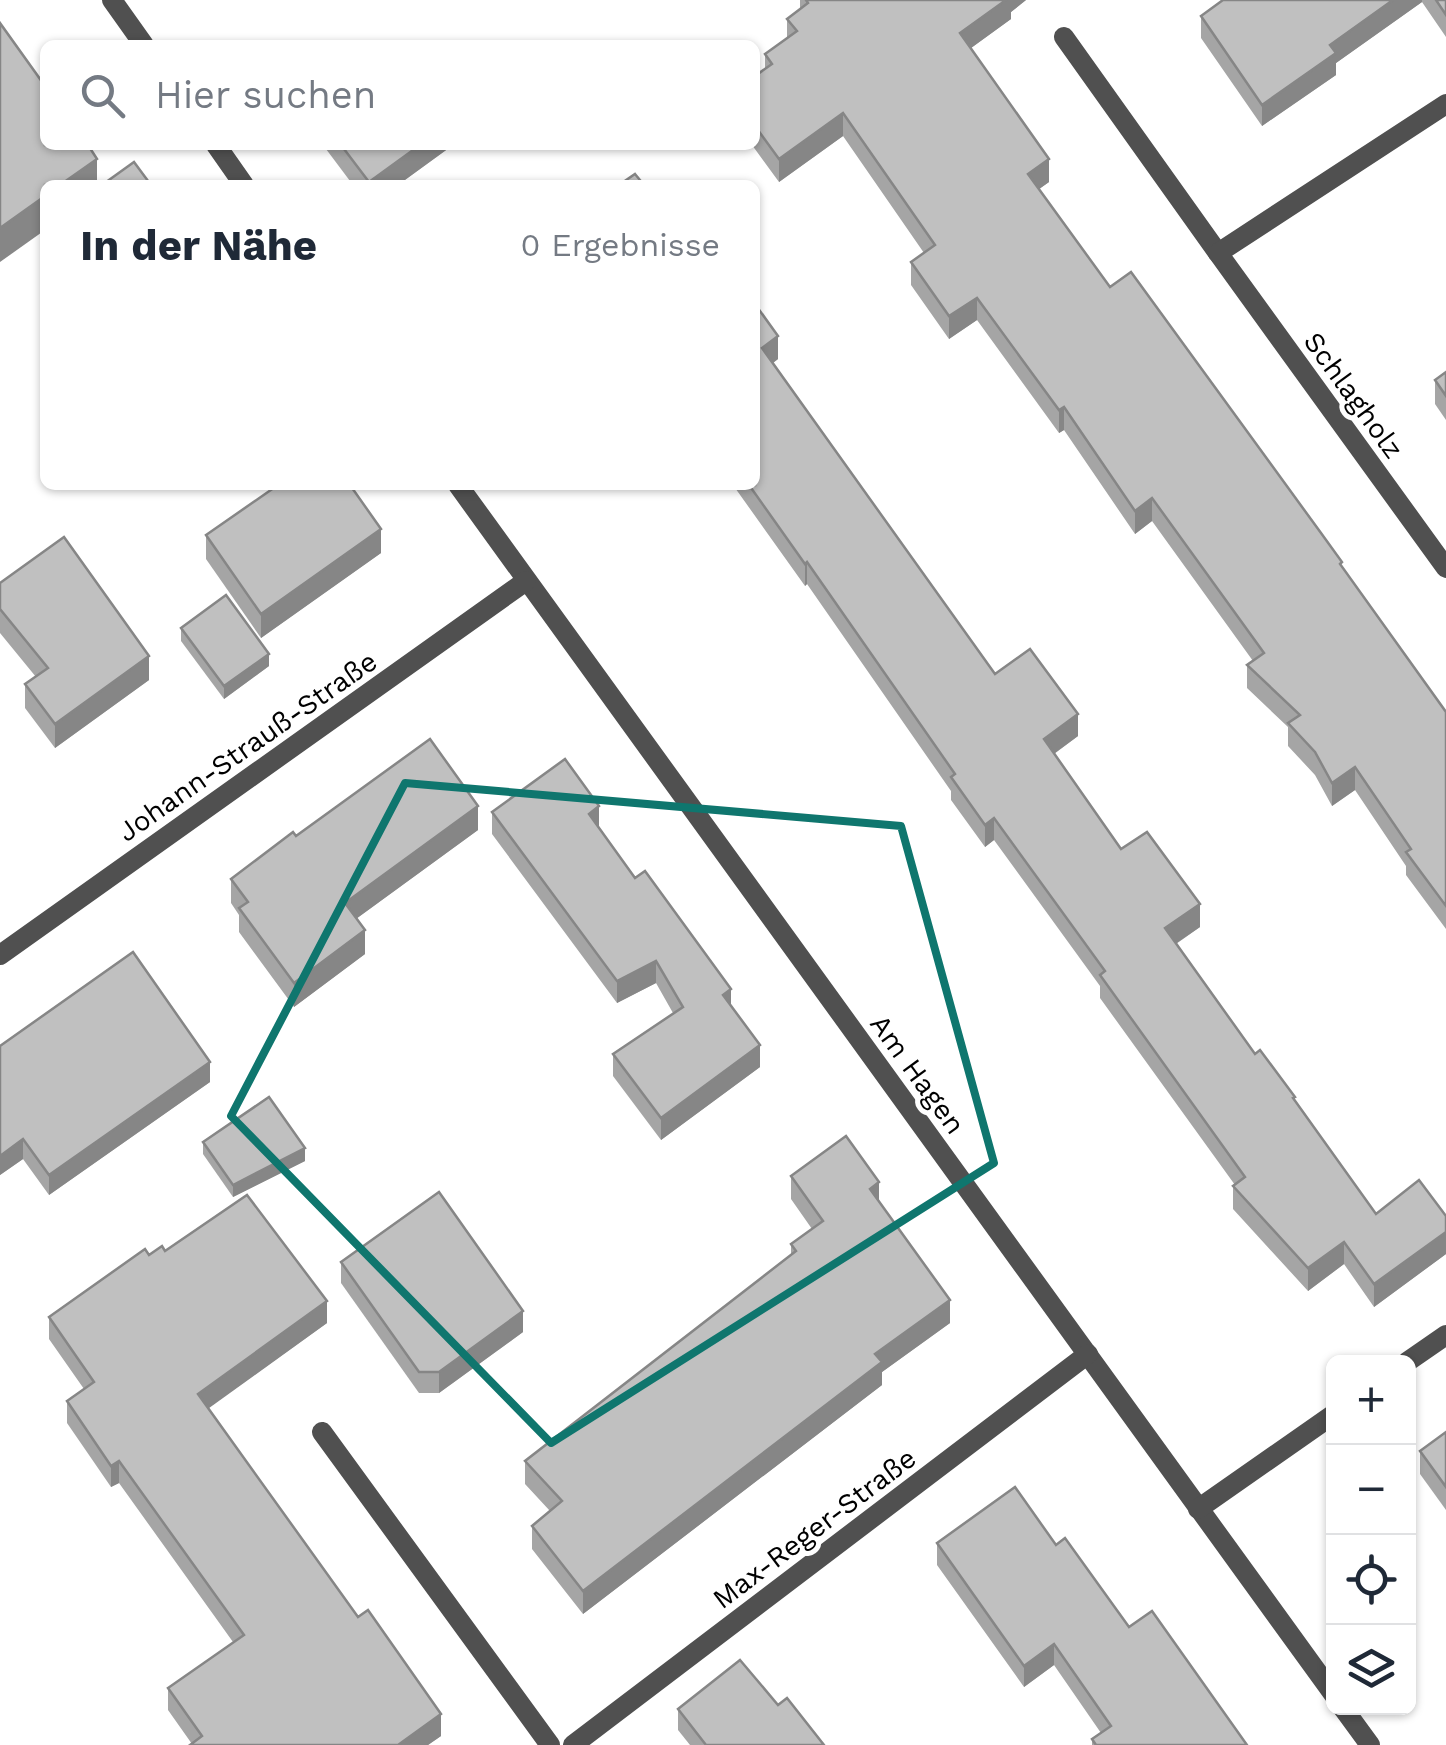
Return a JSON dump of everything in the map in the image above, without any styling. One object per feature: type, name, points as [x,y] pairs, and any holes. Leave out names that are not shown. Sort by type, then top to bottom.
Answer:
[{"type":"street","points":[[112,0],[140,40]]},
{"type":"street","name":"Schlagholz","points":[[1064,36],[1446,568]]},
{"type":"street","points":[[1218,253],[1446,104]]},
{"type":"street","points":[[220,150],[240,180]]},
{"type":"street","name":"Am Hagen","points":[[462,490],[1326,1684]]},
{"type":"street","name":"Johann-Strauß-Straße","points":[[0,955],[526,581]]},
{"type":"street","points":[[1416,1356],[1446,1336]]},
{"type":"street","name":"Max-Reger-Straße","points":[[574,1745],[1088,1354]]},
{"type":"street","points":[[1198,1509],[1326,1420]]},
{"type":"street","points":[[322,1432],[550,1745]]},
{"type":"street","points":[[1348,1715],[1370,1745]]},
{"type":"highlighted area","points":[[405,783],[901,826],[994,1163],[551,1443],[231,1116]]},
{"type":"building","points":[[806,0],[1006,0],[960,33],[1049,159],[1028,174],[1110,287],[1131,272],[1446,712],[1446,906],[1406,852],[1411,849],[1355,767],[1332,783],[1315,752],[1288,723],[1300,715],[1247,665],[1264,653],[1152,498],[1135,511],[1064,407],[1059,410],[977,298],[949,316],[911,262],[935,245],[843,113],[779,159],[760,133],[760,72],[772,64],[765,54],[797,31],[787,19],[808,3]]},
{"type":"building","points":[[1223,0],[1393,0],[1330,45],[1336,53],[1262,105],[1201,16]]},
{"type":"building","points":[[1436,0],[1446,0],[1446,15]]},
{"type":"building","points":[[0,23],[40,79],[40,150],[91,150],[97,159],[67,180],[40,180],[40,200],[0,228]]},
{"type":"building","points":[[345,150],[413,150],[372,180],[367,180]]},
{"type":"building","points":[[134,162],[147,180],[109,180]]},
{"type":"building","points":[[760,311],[778,336],[762,348],[995,674],[1030,649],[1078,714],[1044,739],[1121,849],[1147,832],[1200,904],[1165,928],[1255,1054],[1260,1050],[1376,1214],[1419,1180],[1446,1216],[1446,1232],[1374,1284],[1344,1242],[1308,1268],[1233,1186],[1245,1177],[1100,975],[1105,971],[994,818],[985,825],[951,777],[955,774],[753,490],[760,490]]},
{"type":"building","points":[[1446,372],[1446,396],[1435,380]]},
{"type":"building","points":[[271,490],[354,490],[381,529],[261,614],[206,535]]},
{"type":"building","points":[[64,537],[149,656],[55,724],[25,684],[48,668],[0,609],[0,583]]},
{"type":"building","points":[[226,595],[269,654],[224,686],[181,628]]},
{"type":"building","points":[[430,739],[478,806],[345,903],[365,930],[294,983],[239,908],[248,902],[231,879]]},
{"type":"building","points":[[565,759],[599,806],[589,814],[635,878],[645,871],[731,989],[723,995],[760,1045],[661,1118],[613,1054],[683,1007],[656,961],[617,981],[492,812]]},
{"type":"building","points":[[133,952],[210,1062],[49,1175],[23,1139],[0,1156],[0,1046]]},
{"type":"building","points":[[269,1097],[305,1148],[233,1185],[203,1142]]},
{"type":"building","points":[[846,1136],[879,1182],[870,1189],[950,1300],[875,1354],[882,1362],[583,1591],[532,1526],[562,1501],[525,1461],[796,1251],[791,1244],[823,1221],[791,1176]]},
{"type":"building","points":[[439,1192],[523,1311],[439,1372],[419,1372],[341,1262]]},
{"type":"building","points":[[247,1195],[327,1301],[198,1394],[358,1617],[368,1610],[441,1714],[398,1745],[190,1745],[202,1736],[168,1688],[244,1635],[119,1461],[111,1466],[67,1401],[94,1382],[49,1317],[145,1249],[149,1255],[162,1246],[165,1251]]},
{"type":"building","points":[[1446,1432],[1446,1487],[1420,1451]]},
{"type":"building","points":[[1015,1487],[1056,1545],[1065,1538],[1129,1627],[1152,1611],[1247,1745],[1096,1745],[1092,1739],[1111,1726],[1054,1644],[1024,1666],[937,1543]]},
{"type":"building","points":[[740,1660],[778,1705],[787,1698],[824,1745],[706,1745],[678,1709]]}]
